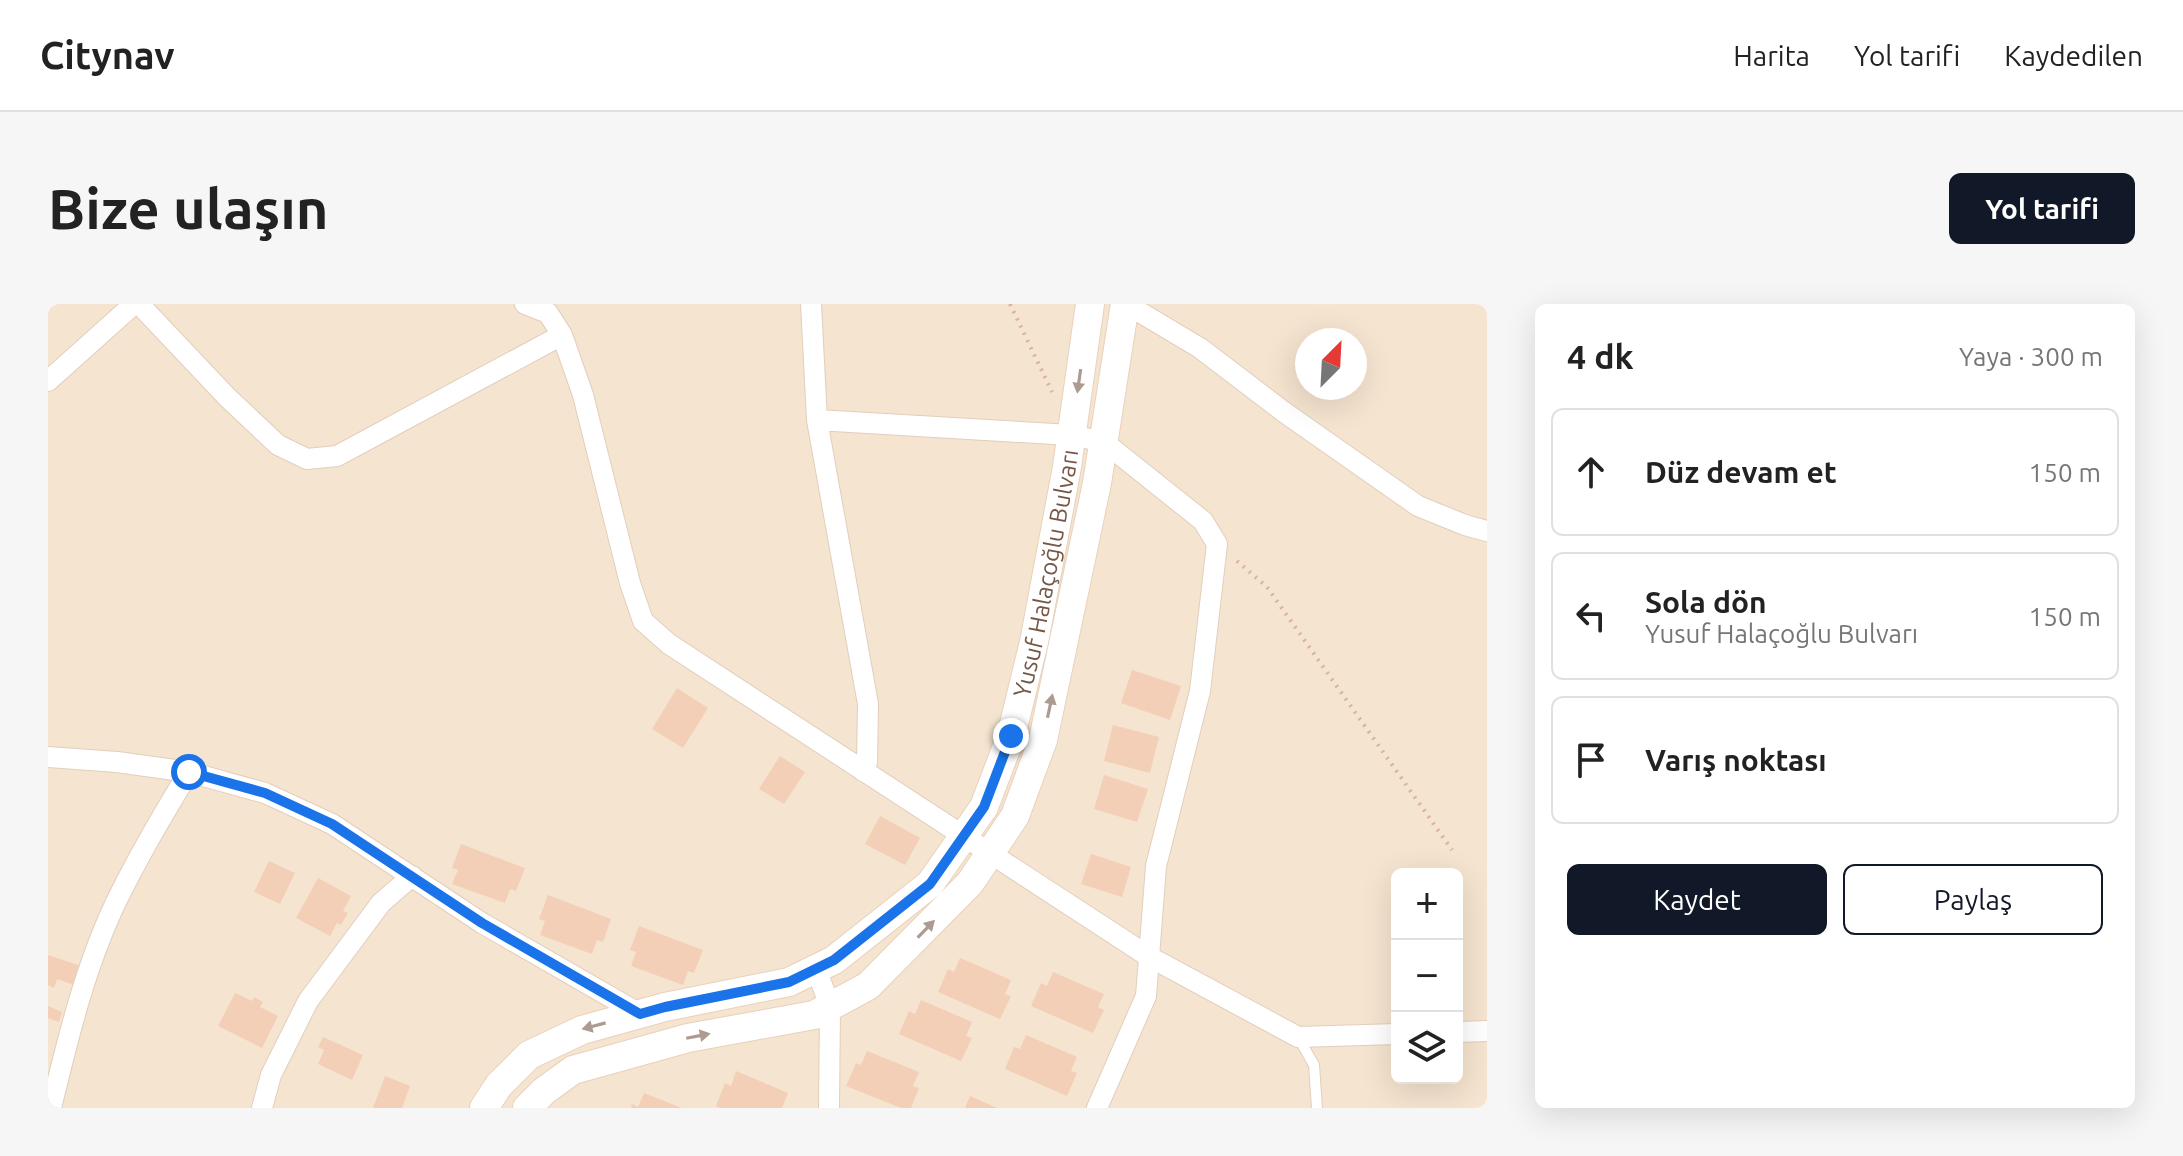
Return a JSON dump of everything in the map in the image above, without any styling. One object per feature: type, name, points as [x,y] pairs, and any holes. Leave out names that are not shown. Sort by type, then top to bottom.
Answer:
[{"type":"street","points":[[48,381],[137,304],[278,445],[307,459],[337,456],[562,335]]},
{"type":"street","points":[[525,304],[548,313],[562,335],[583,395],[630,583],[643,621],[669,644],[1148,956],[1298,1037],[1391,1034]]},
{"type":"street","points":[[811,304],[817,420],[868,704],[867,762],[863,771]]},
{"type":"street","name":"Yusuf Halaçoğlu Bulvarı","points":[[484,1108],[499,1085],[529,1055],[582,1030],[665,1007],[789,982],[834,960],[930,884],[984,807],[1011,736],[1034,642],[1071,435],[1090,304]]},
{"type":"street","points":[[1125,304],[1200,348],[1284,412],[1418,506],[1487,531]]},
{"type":"street","name":"Yusuf Halaçoğlu Bulvarı","points":[[527,1108],[573,1070],[688,1038],[814,1015],[868,986],[970,883],[1015,816],[1043,740],[1097,483],[1125,304]]},
{"type":"street","points":[[817,420],[1071,435],[1104,442],[1203,521],[1217,544],[1200,691],[1156,866],[1146,996],[1097,1108]]},
{"type":"street","points":[[48,757],[189,772],[265,793],[332,824],[482,923],[640,1014]]},
{"type":"street","points":[[51,1108],[85,979],[111,916],[157,825],[189,772]]},
{"type":"street","points":[[262,1108],[271,1075],[308,1001],[381,903],[412,876]]},
{"type":"street","points":[[816,969],[830,1006],[829,1108]]},
{"type":"street","points":[[1463,1032],[1487,1031]]},
{"type":"lane","points":[[1298,1037],[1314,1065],[1317,1108]]},
{"type":"path","points":[[1010,304],[1053,396]]},
{"type":"path","points":[[1217,544],[1267,587],[1452,850]]},
{"type":"shaded area","points":[[48,304],[1487,304],[1487,1108],[48,1108]]},
{"type":"building","points":[[1132,670],[1181,686],[1170,720],[1121,703]]},
{"type":"building","points":[[677,688],[708,708],[683,748],[652,729]]},
{"type":"building","points":[[1113,725],[1159,737],[1150,773],[1104,761]]},
{"type":"building","points":[[780,756],[805,772],[784,804],[759,789]]},
{"type":"building","points":[[1104,775],[1148,789],[1137,822],[1094,809]]},
{"type":"building","points":[[880,816],[920,838],[905,865],[865,844]]},
{"type":"building","points":[[461,844],[525,868],[516,891],[510,889],[505,903],[452,884],[458,870],[452,868]]},
{"type":"building","points":[[1091,854],[1131,867],[1122,897],[1081,884]]},
{"type":"building","points":[[269,861],[295,873],[280,904],[254,892]]},
{"type":"building","points":[[318,878],[351,896],[343,911],[348,913],[341,925],[337,923],[330,936],[296,918]]},
{"type":"building","points":[[548,895],[611,919],[603,942],[597,940],[592,954],[540,935],[545,921],[539,919]]},
{"type":"building","points":[[639,926],[703,950],[694,973],[688,971],[683,985],[631,966],[636,952],[630,950]]},
{"type":"building","points":[[48,955],[81,966],[74,985],[57,979],[54,988],[48,985]]},
{"type":"building","points":[[960,958],[1011,980],[1005,994],[1011,996],[1000,1019],[938,992],[948,969],[954,972]]},
{"type":"building","points":[[1053,972],[1104,994],[1098,1007],[1104,1010],[1093,1033],[1031,1006],[1041,983],[1047,986]]},
{"type":"building","points":[[235,993],[252,1001],[254,997],[263,1002],[260,1007],[278,1016],[262,1048],[218,1026]]},
{"type":"building","points":[[921,1000],[972,1022],[966,1036],[972,1038],[961,1061],[899,1034],[909,1011],[915,1014]]},
{"type":"building","points":[[48,1006],[62,1012],[59,1022],[48,1018]]},
{"type":"building","points":[[1026,1035],[1077,1057],[1071,1071],[1077,1073],[1067,1096],[1005,1069],[1014,1047],[1020,1049]]},
{"type":"building","points":[[323,1037],[363,1055],[352,1080],[318,1064],[324,1050],[318,1047]]},
{"type":"building","points":[[867,1051],[919,1072],[913,1086],[919,1088],[911,1108],[901,1108],[846,1086],[856,1063],[861,1065]]},
{"type":"building","points":[[736,1071],[788,1093],[782,1108],[716,1106],[725,1083],[731,1086]]},
{"type":"building","points":[[385,1076],[410,1086],[402,1108],[373,1108]]},
{"type":"building","points":[[644,1093],[682,1108],[631,1108],[632,1104],[638,1107]]},
{"type":"building","points":[[970,1096],[997,1108],[965,1108]]},
{"type":"route","points":[[189,772],[265,793],[332,824],[482,923],[640,1014],[789,982],[834,960],[930,884],[984,807],[1011,736]]}]
